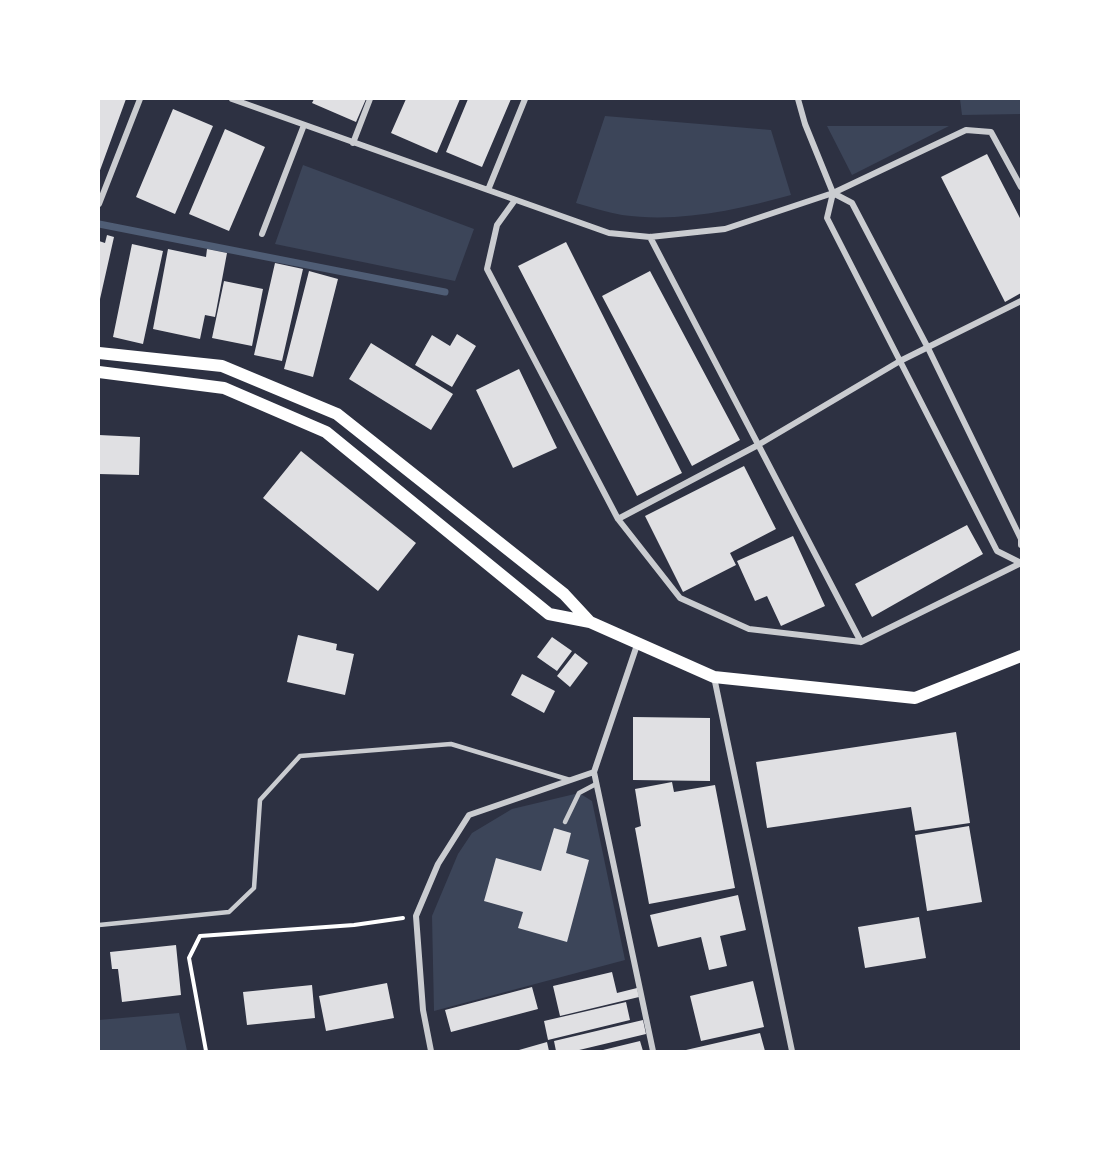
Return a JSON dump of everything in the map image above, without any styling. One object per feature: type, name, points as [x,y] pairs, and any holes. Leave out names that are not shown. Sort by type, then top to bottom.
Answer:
[{"type":"main road","points":[[99,353],[222,366],[337,414],[564,594],[590,622]]},
{"type":"main road","points":[[99,372],[224,388],[326,432],[549,614],[590,622],[714,677],[915,698],[1021,656]]},
{"type":"street","points":[[99,204],[140,99]]},
{"type":"street","points":[[232,99],[609,233],[650,237],[725,229],[833,194],[966,130],[991,132],[1021,187]]},
{"type":"street","points":[[353,143],[370,99]]},
{"type":"street","points":[[488,190],[525,99]]},
{"type":"street","points":[[798,99],[805,124],[833,194],[827,218],[997,551],[1021,563]]},
{"type":"street","points":[[262,234],[304,125]]},
{"type":"street","points":[[833,194],[852,203],[928,348],[1021,539],[1021,545]]},
{"type":"street","points":[[515,200],[496,225],[487,269],[618,519],[680,598],[749,629],[861,642],[1021,563]]},
{"type":"street","points":[[650,237],[861,642]]},
{"type":"street","points":[[618,519],[758,445],[900,361],[1021,301]]},
{"type":"street","points":[[638,642],[594,772],[653,1051]]},
{"type":"street","points":[[714,677],[792,1051]]},
{"type":"street","points":[[431,1051],[423,1010],[416,916],[438,864],[469,815],[594,772]]},
{"type":"lane","points":[[99,925],[229,912],[254,888],[260,800],[300,756],[451,744],[570,780]]},
{"type":"lane","points":[[565,822],[579,793],[596,784]]},
{"type":"path","points":[[206,1051],[189,958],[200,936],[354,925],[416,916]]},
{"type":"shaded area","points":[[960,99],[1021,99],[1021,114],[962,115]]},
{"type":"shaded area","points":[[605,116],[771,130],[791,195],[707,214],[664,217],[622,215],[576,203]]},
{"type":"shaded area","points":[[827,126],[949,126],[852,175]]},
{"type":"shaded area","points":[[303,165],[474,229],[455,281],[275,244]]},
{"type":"shaded area","points":[[579,793],[592,801],[625,960],[434,1011],[432,916],[458,854],[472,833],[512,809]]},
{"type":"shaded area","points":[[179,1013],[187,1051],[99,1051],[99,1020]]},
{"type":"building","points":[[99,99],[126,99],[99,173]]},
{"type":"building","points":[[314,99],[366,99],[356,122],[312,103]]},
{"type":"building","points":[[406,99],[460,99],[437,153],[391,133]]},
{"type":"building","points":[[468,99],[511,99],[482,167],[446,152]]},
{"type":"building","points":[[173,109],[213,126],[175,214],[136,197]]},
{"type":"building","points":[[225,129],[265,147],[229,231],[189,214]]},
{"type":"building","points":[[987,154],[1021,220],[1021,293],[1005,302],[941,177]]},
{"type":"building","points":[[107,235],[114,237],[100,299],[99,241],[105,243]]},
{"type":"building","points":[[566,242],[682,473],[637,496],[518,266]]},
{"type":"building","points":[[132,244],[163,251],[143,344],[113,337]]},
{"type":"building","points":[[168,249],[206,257],[207,249],[227,253],[215,317],[205,315],[200,339],[153,329]]},
{"type":"building","points":[[275,263],[303,269],[282,361],[254,355]]},
{"type":"building","points":[[309,271],[338,279],[313,377],[284,369]]},
{"type":"building","points":[[650,271],[740,440],[692,466],[602,296]]},
{"type":"building","points":[[224,281],[263,289],[252,346],[212,338]]},
{"type":"building","points":[[457,334],[476,346],[452,387],[415,365],[432,335],[450,346]]},
{"type":"building","points":[[371,343],[453,394],[431,430],[349,379]]},
{"type":"building","points":[[519,369],[557,448],[513,468],[476,390]]},
{"type":"building","points":[[99,435],[140,437],[139,475],[99,474]]},
{"type":"building","points":[[301,451],[416,543],[378,591],[263,498]]},
{"type":"building","points":[[744,466],[776,529],[730,553],[736,565],[683,592],[645,516]]},
{"type":"building","points":[[967,525],[983,554],[872,617],[855,584]]},
{"type":"building","points":[[793,536],[825,606],[781,626],[767,596],[755,601],[737,561]]},
{"type":"building","points":[[298,635],[337,644],[336,650],[354,654],[345,695],[287,682]]},
{"type":"building","points":[[552,637],[572,651],[557,671],[537,657]]},
{"type":"building","points":[[575,653],[588,663],[570,687],[557,676]]},
{"type":"building","points":[[522,674],[555,691],[544,713],[511,695]]},
{"type":"building","points":[[633,717],[710,718],[710,781],[633,780]]},
{"type":"building","points":[[956,732],[970,823],[915,831],[911,807],[767,828],[756,762]]},
{"type":"building","points":[[672,782],[674,792],[715,785],[735,888],[649,904],[635,828],[641,826],[635,789]]},
{"type":"building","points":[[969,826],[982,902],[927,911],[915,835]]},
{"type":"building","points":[[554,828],[571,833],[566,853],[589,860],[567,942],[518,928],[523,912],[484,901],[496,858],[541,871]]},
{"type":"building","points":[[738,895],[746,930],[720,936],[727,966],[709,970],[701,937],[658,947],[650,915]]},
{"type":"building","points":[[919,917],[926,958],[865,968],[858,927]]},
{"type":"building","points":[[176,945],[181,995],[122,1002],[118,969],[112,969],[110,952]]},
{"type":"building","points":[[612,972],[617,993],[637,988],[639,997],[560,1016],[553,986]]},
{"type":"building","points":[[753,981],[764,1027],[701,1041],[690,996]]},
{"type":"building","points":[[387,983],[394,1018],[326,1031],[319,996]]},
{"type":"building","points":[[312,985],[315,1018],[247,1025],[243,992]]},
{"type":"building","points":[[532,987],[538,1009],[451,1032],[445,1010]]},
{"type":"building","points":[[626,1002],[630,1020],[548,1040],[544,1021]]},
{"type":"building","points":[[643,1020],[646,1034],[575,1051],[556,1051],[554,1041]]},
{"type":"building","points":[[760,1033],[765,1051],[686,1051],[686,1050]]},
{"type":"building","points":[[640,1041],[643,1051],[603,1051],[603,1050]]},
{"type":"building","points":[[547,1042],[549,1051],[519,1051],[519,1050]]},
{"type":"waterway","points":[[99,224],[445,292]]}]
